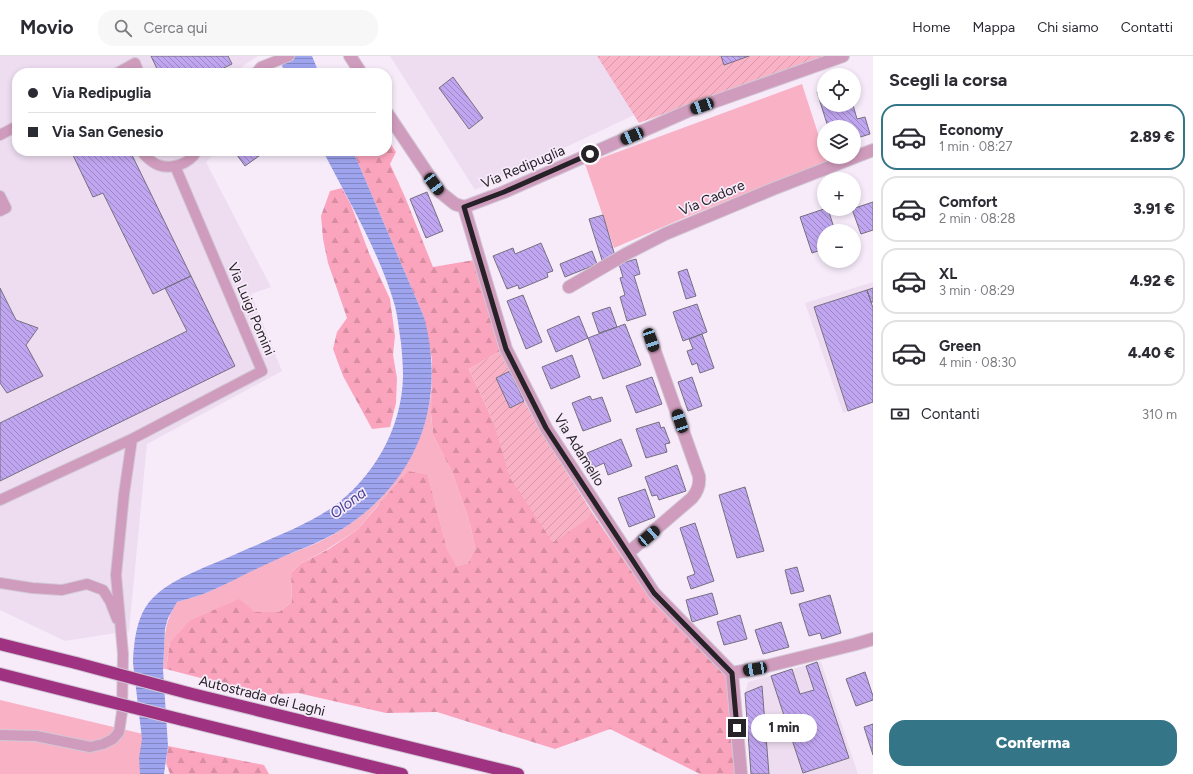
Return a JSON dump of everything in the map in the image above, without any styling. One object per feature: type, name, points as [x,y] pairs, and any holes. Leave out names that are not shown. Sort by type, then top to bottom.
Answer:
[{"type":"highway","name":"Autostrada dei Laghi","points":[[0,644],[76,662],[188,693],[518,774]]},
{"type":"highway","points":[[0,674],[402,774]]},
{"type":"street","points":[[350,56],[358,68]]},
{"type":"street","name":"Via Redipuglia","points":[[464,207],[504,192],[688,111],[843,56]]},
{"type":"street","points":[[392,120],[440,192],[455,204],[464,207]]},
{"type":"street","name":"Via Cadore","points":[[569,287],[626,254],[665,234],[773,189],[873,150]]},
{"type":"street","name":"Via Adamello","points":[[464,207],[506,349],[546,428],[654,593],[732,673]]},
{"type":"street","points":[[628,553],[692,498],[698,492],[700,484],[699,476],[651,340]]},
{"type":"street","points":[[741,774],[732,673],[763,668],[856,644],[873,638]]},
{"type":"lane","points":[[260,68],[289,56]]},
{"type":"lane","points":[[126,68],[135,63],[137,68]]},
{"type":"lane","points":[[0,135],[12,129]]},
{"type":"lane","points":[[145,156],[149,160],[159,165],[174,166],[185,162],[193,156]]},
{"type":"lane","name":"Via Luigi Pomini","points":[[0,500],[132,439],[262,371],[174,166]]},
{"type":"lane","points":[[0,196],[6,208],[0,211]]},
{"type":"lane","points":[[0,735],[36,736],[90,747],[103,744],[113,739],[119,732],[124,685],[122,638],[116,575],[124,494],[132,439]]},
{"type":"lane","points":[[0,583],[32,588],[62,590],[87,584],[103,590],[110,601],[122,638]]},
{"type":"shaded area","points":[[0,56],[258,56],[240,68],[12,68],[12,156],[212,156],[206,162],[271,287],[251,294],[282,371],[147,444],[129,631],[65,641],[0,610]]},
{"type":"shaded area","points":[[390,56],[597,56],[634,115],[475,190]]},
{"type":"shaded area","points":[[597,56],[823,56],[639,123]]},
{"type":"shaded area","points":[[802,84],[817,130],[817,164],[819,164],[686,217],[614,248],[585,164]]},
{"type":"shaded area","points":[[873,282],[873,402],[843,413],[805,303]]},
{"type":"shaded area","points":[[502,350],[510,371],[497,378],[524,401],[593,514],[553,543],[510,478],[493,421],[469,369]]},
{"type":"shaded area","points":[[432,387],[431,414],[433,435],[452,472],[470,523],[475,548],[468,563],[457,566],[447,551],[428,475],[378,505],[357,530],[326,550],[300,564],[291,573],[292,602],[279,612],[256,612],[239,600],[170,642],[166,669],[163,669],[165,634],[172,610],[177,602],[210,591],[272,561],[327,538],[362,515],[379,500],[393,485],[414,449],[422,430]]},
{"type":"shaded area","points":[[821,662],[858,774],[751,774],[745,693],[748,682]]},
{"type":"shaded area","points":[[0,700],[143,734],[150,774],[0,774]]},
{"type":"green space","points":[[392,146],[396,152],[390,164],[433,267],[474,260],[502,350],[469,369],[553,542],[593,514],[651,600],[728,677],[737,774],[700,774],[610,729],[555,749],[437,712],[386,713],[298,693],[266,695],[166,669],[170,642],[191,620],[239,599],[256,612],[279,612],[292,602],[291,573],[300,564],[329,549],[357,530],[408,471],[428,475],[447,550],[457,566],[468,563],[475,548],[470,523],[452,472],[433,435],[431,413],[432,360],[424,317],[355,156],[392,156]]},
{"type":"green space","points":[[342,188],[351,205],[369,253],[390,299],[395,336],[393,355],[397,378],[396,403],[390,427],[372,429],[343,376],[333,349],[337,332],[347,318],[328,263],[323,239],[321,216],[330,191]]},
{"type":"green space","points":[[168,746],[264,765],[269,774],[170,774],[166,763]]},
{"type":"water","points":[[278,56],[312,56],[317,68],[283,68]]},
{"type":"water","name":"Olona","points":[[326,156],[355,156],[424,317],[430,349],[432,380],[428,409],[420,437],[408,463],[391,487],[370,509],[344,528],[326,538],[210,591],[177,602],[168,618],[165,629],[163,669],[168,746],[164,774],[140,774],[139,758],[142,739],[133,654],[138,626],[145,609],[150,602],[156,595],[183,577],[296,528],[330,509],[345,497],[372,468],[391,433],[401,396],[403,376],[398,320],[389,286],[381,266]]},
{"type":"building","points":[[151,56],[228,56],[232,64],[224,68],[157,68]]},
{"type":"building","points":[[721,56],[749,56],[724,65]]},
{"type":"building","points":[[453,77],[483,118],[469,129],[439,88]]},
{"type":"building","points":[[823,112],[855,112],[857,119],[865,117],[870,134],[861,137],[861,120],[826,120]]},
{"type":"building","points":[[73,156],[132,156],[191,276],[153,294],[103,193],[93,197]]},
{"type":"building","points":[[238,156],[259,156],[245,166]]},
{"type":"building","points":[[427,192],[443,231],[426,238],[410,199]]},
{"type":"building","points":[[873,202],[873,230],[861,234],[861,224],[857,224],[855,216],[861,216],[861,206]]},
{"type":"building","points":[[817,211],[817,216],[830,216],[833,224],[817,224],[817,251],[812,253],[800,217]]},
{"type":"building","points":[[603,215],[615,256],[602,260],[589,219]]},
{"type":"building","points":[[541,243],[553,271],[547,273],[548,277],[519,289],[518,285],[507,289],[493,256],[513,248],[515,254]]},
{"type":"building","points":[[592,251],[597,264],[565,277],[560,264]]},
{"type":"building","points":[[636,259],[640,274],[634,276],[646,315],[627,321],[620,297],[625,295],[620,278],[623,277],[619,264]]},
{"type":"building","points":[[687,269],[696,296],[686,299],[678,272]]},
{"type":"building","points":[[191,276],[235,366],[0,481],[0,423],[187,331],[165,288]]},
{"type":"building","points":[[0,288],[16,320],[38,328],[26,345],[43,376],[7,393],[0,383]]},
{"type":"building","points":[[873,288],[873,302],[871,302],[867,290]]},
{"type":"building","points":[[867,290],[873,308],[873,402],[848,411],[814,307]]},
{"type":"building","points":[[523,295],[542,342],[526,349],[507,301]]},
{"type":"building","points":[[697,304],[707,332],[683,341],[673,312]]},
{"type":"building","points":[[610,307],[617,327],[599,333],[592,313]]},
{"type":"building","points":[[579,316],[588,338],[556,352],[547,330]]},
{"type":"building","points":[[625,324],[641,365],[603,379],[588,338]]},
{"type":"building","points":[[702,334],[714,368],[700,373],[697,363],[692,365],[687,351],[693,349],[689,339]]},
{"type":"building","points":[[572,355],[580,377],[551,389],[542,367]]},
{"type":"building","points":[[510,371],[524,401],[510,408],[496,378]]},
{"type":"building","points":[[652,377],[662,404],[636,413],[626,386]]},
{"type":"building","points":[[692,377],[702,406],[688,411],[678,382]]},
{"type":"building","points":[[590,396],[592,400],[602,397],[611,421],[583,431],[572,403]]},
{"type":"building","points":[[659,422],[661,428],[664,427],[670,443],[665,444],[667,452],[646,458],[636,429]]},
{"type":"building","points":[[621,439],[632,466],[608,475],[604,463],[593,468],[587,453]]},
{"type":"building","points":[[677,465],[686,491],[659,500],[657,495],[652,496],[645,477]]},
{"type":"building","points":[[745,487],[764,551],[737,558],[719,495]]},
{"type":"building","points":[[645,489],[655,517],[629,527],[618,498]]},
{"type":"building","points":[[695,523],[714,581],[691,589],[687,577],[695,574],[680,528]]},
{"type":"building","points":[[797,567],[804,591],[791,594],[785,570]]},
{"type":"building","points":[[712,593],[718,614],[692,622],[686,600]]},
{"type":"building","points":[[830,595],[841,633],[822,639],[820,633],[809,636],[799,604]]},
{"type":"building","points":[[740,615],[747,639],[724,645],[717,622]]},
{"type":"building","points":[[781,622],[789,647],[763,654],[755,630]]},
{"type":"building","points":[[817,662],[849,758],[803,773],[771,676],[792,669],[800,694],[814,690],[806,666]]},
{"type":"building","points":[[865,672],[873,700],[856,706],[846,679]]},
{"type":"building","points":[[762,686],[769,774],[751,774],[745,693]]},
{"type":"building","points":[[873,724],[873,755],[864,727]]},
{"type":"route","points":[[590,154],[504,192],[464,207],[506,349],[546,428],[654,593],[732,673],[737,728]]}]
